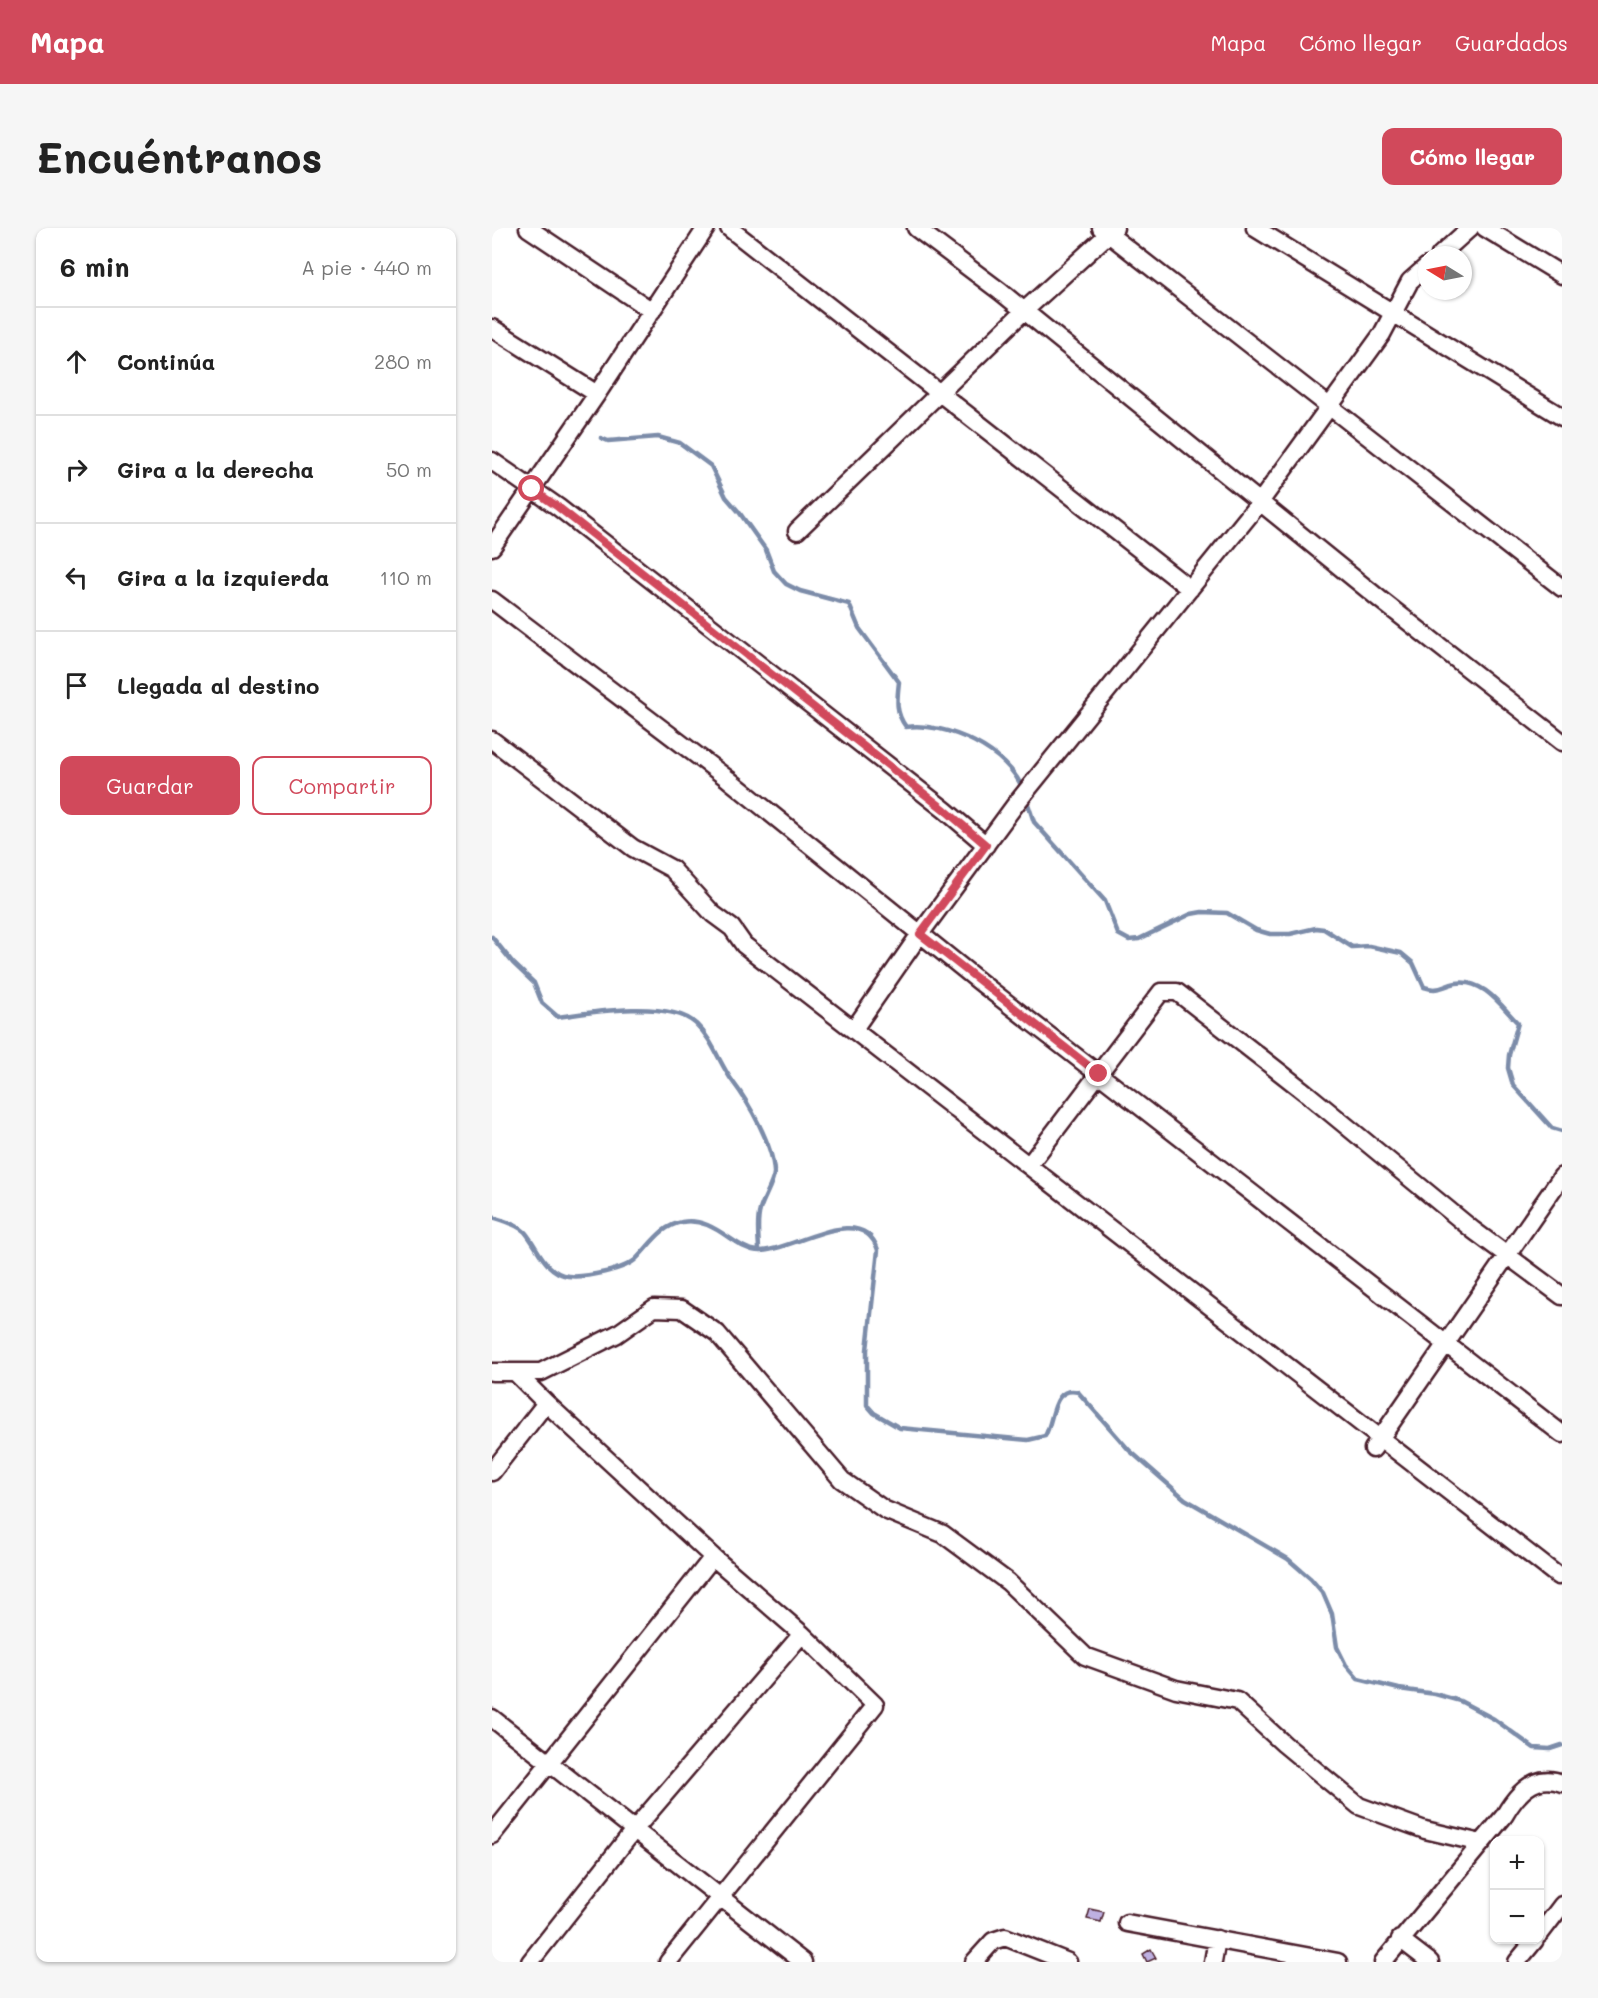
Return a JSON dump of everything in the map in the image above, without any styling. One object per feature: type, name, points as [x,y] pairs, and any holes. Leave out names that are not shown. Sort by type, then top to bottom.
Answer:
[{"type":"street","points":[[528,228],[652,311]]},
{"type":"street","points":[[492,547],[597,394],[706,228]]},
{"type":"street","points":[[729,228],[1190,589]]},
{"type":"street","points":[[916,228],[1024,311],[1382,601],[1562,742]]},
{"type":"street","points":[[1255,228],[1562,417]]},
{"type":"street","points":[[1450,246],[1470,228]]},
{"type":"street","points":[[1485,228],[1562,275]]},
{"type":"street","points":[[797,531],[1108,230],[1562,588]]},
{"type":"street","points":[[854,1029],[920,934],[1024,793],[1260,502],[1382,334],[1410,281],[1418,274]]},
{"type":"street","points":[[492,328],[597,394]]},
{"type":"street","points":[[492,461],[568,515],[986,845]]},
{"type":"street","points":[[492,600],[728,779],[920,934],[1562,1434]]},
{"type":"street","points":[[492,740],[633,848],[672,869],[713,914],[732,928],[744,945],[1029,1165],[1377,1444],[1558,1576]]},
{"type":"street","points":[[1029,1165],[1161,992],[1177,992],[1305,1092],[1473,1230],[1562,1296]]},
{"type":"street","points":[[1377,1444],[1562,1176]]},
{"type":"street","points":[[492,1372],[541,1372],[617,1334],[654,1308],[682,1309],[717,1333],[842,1480],[885,1510],[943,1534],[1008,1582],[1085,1656],[1176,1689],[1237,1701],[1284,1744],[1359,1806],[1425,1830],[1481,1843]]},
{"type":"street","points":[[516,1372],[546,1403],[713,1557],[802,1634],[875,1705],[668,1962]]},
{"type":"street","points":[[492,1472],[546,1403]]},
{"type":"street","points":[[492,1835],[713,1557]]},
{"type":"street","points":[[530,1962],[634,1830],[802,1634]]},
{"type":"street","points":[[492,1718],[803,1962]]},
{"type":"street","points":[[1383,1962],[1504,1816],[1519,1792],[1532,1783],[1545,1780],[1562,1783]]},
{"type":"street","points":[[1544,1928],[1562,1905]]},
{"type":"street","points":[[1127,1923],[1338,1962]]},
{"type":"street","points":[[974,1962],[993,1941],[1005,1937],[1068,1962]]},
{"type":"street","points":[[1213,1962],[1217,1939]]},
{"type":"street","points":[[1400,1939],[1430,1962]]},
{"type":"street","points":[[1517,1962],[1532,1944]]},
{"type":"building","points":[[1090,1909],[1104,1912],[1101,1922],[1087,1919]]},
{"type":"building","points":[[1151,1949],[1156,1958],[1147,1962],[1143,1954]]},
{"type":"waterway","points":[[601,438],[608,441],[658,437],[680,443],[711,466],[726,497],[766,550],[774,571],[786,584],[800,591],[849,604],[859,628],[899,682],[898,711],[906,727],[922,726],[939,729],[974,742],[990,751],[1004,763],[1016,776],[1023,790]]},
{"type":"waterway","points":[[1026,798],[1034,822],[1105,901],[1118,934],[1129,940],[1139,939],[1191,914],[1227,913],[1256,930],[1270,934],[1290,934],[1316,928],[1324,929],[1352,947],[1369,946],[1401,953],[1413,963],[1424,987],[1437,989],[1456,983],[1466,983],[1483,989],[1518,1023],[1509,1055],[1508,1068],[1513,1085],[1552,1128],[1562,1131]]},
{"type":"waterway","points":[[492,937],[513,963],[534,983],[542,1003],[558,1017],[610,1010],[650,1009],[684,1016],[702,1030],[753,1113],[765,1137],[773,1161],[774,1176],[759,1215],[759,1251]]},
{"type":"waterway","points":[[492,1217],[522,1229],[548,1265],[560,1274],[568,1276],[594,1274],[624,1266],[637,1258],[662,1231],[682,1222],[705,1224],[742,1246],[761,1251],[775,1249],[826,1232],[857,1229],[870,1236],[878,1250],[867,1350],[867,1405],[874,1413],[900,1428],[1028,1440],[1045,1436],[1055,1406],[1063,1394],[1069,1391],[1078,1392],[1129,1450],[1185,1499],[1288,1559],[1311,1579],[1323,1593],[1332,1614],[1337,1647],[1346,1665],[1358,1679],[1460,1701],[1494,1719],[1534,1748],[1550,1749],[1562,1745]]},
{"type":"route","points":[[532,489],[945,810],[986,845],[920,934],[1099,1074]]}]
